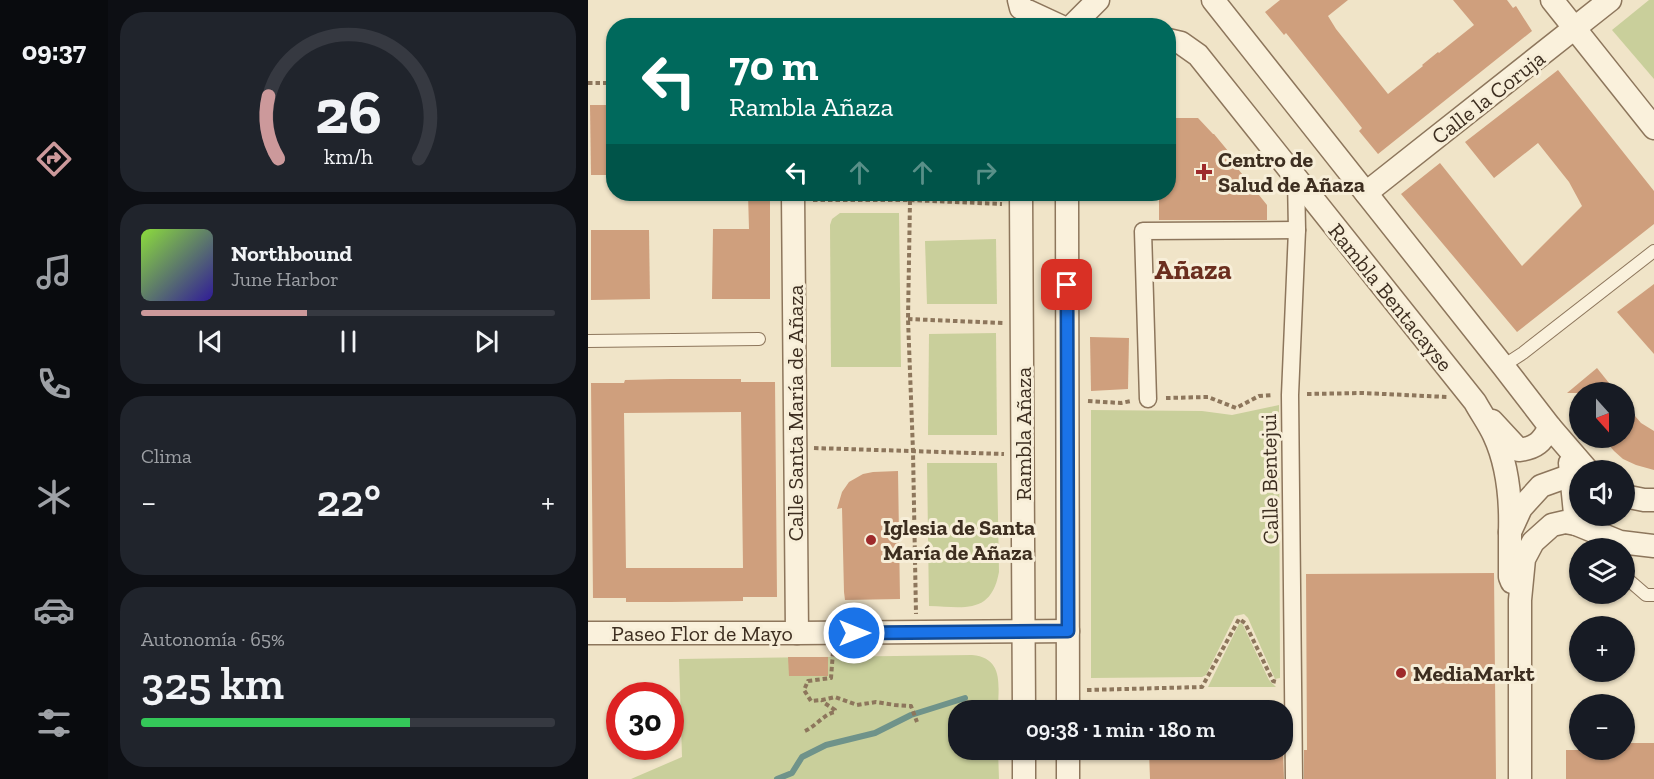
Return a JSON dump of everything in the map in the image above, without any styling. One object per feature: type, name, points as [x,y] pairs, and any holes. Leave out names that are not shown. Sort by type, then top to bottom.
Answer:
[{"type":"street","points":[[1080,18],[1098,0]]},
{"type":"street","points":[[1552,0],[1654,128]]},
{"type":"street","name":"Calle la Coruja","points":[[1366,193],[1610,0]]},
{"type":"street","name":"Rambla Bentacayse","points":[[1221,3],[1366,193],[1566,446],[1574,460]]},
{"type":"street","points":[[1020,11],[1039,18]]},
{"type":"street","name":"Rambla Bentacayse","points":[[1176,42],[1198,55],[1472,398],[1495,437],[1505,470],[1511,505],[1510,578],[1520,600]]},
{"type":"street","name":"Calle Bentejui","points":[[1294,779],[1290,394],[1297,230],[1296,178]]},
{"type":"street","name":"Calle Santa María de Añaza","points":[[793,201],[797,633]]},
{"type":"street","name":"Rambla Añaza","points":[[1021,201],[1024,700]]},
{"type":"street","name":"Rambla Añaza","points":[[1067,201],[1068,700]]},
{"type":"street","points":[[1148,399],[1143,231],[1297,230]]},
{"type":"street","points":[[1472,398],[1519,450],[1532,448],[1544,438],[1550,427]]},
{"type":"street","points":[[1509,532],[1521,508],[1541,486],[1569,476]]},
{"type":"street","points":[[1635,498],[1654,500]]},
{"type":"street","points":[[1520,779],[1520,600],[1524,559],[1533,542],[1552,525],[1569,523]]},
{"type":"street","points":[[1580,526],[1606,538]]},
{"type":"street","points":[[1635,545],[1654,546]]},
{"type":"street","name":"Paseo Flor de Mayo","points":[[588,633],[1068,631]]},
{"type":"street","points":[[1024,760],[1024,779]]},
{"type":"street","points":[[1068,760],[1068,779]]},
{"type":"lane","points":[[1503,366],[1654,251]]},
{"type":"lane","points":[[588,341],[759,339]]},
{"type":"lane","points":[[1635,586],[1646,595],[1654,595]]},
{"type":"path","points":[[588,84],[606,83]]},
{"type":"path","points":[[910,201],[908,319],[916,632]]},
{"type":"path","points":[[908,319],[1022,324]]},
{"type":"path","points":[[1067,400],[1121,403],[1148,399],[1208,397],[1236,408],[1259,396],[1290,394],[1363,393],[1472,398]]},
{"type":"path","points":[[795,447],[1023,454]]},
{"type":"path","points":[[1078,700],[1202,687],[1239,619],[1245,623],[1273,681],[1293,685]]},
{"type":"path","points":[[834,633],[831,678],[808,681],[804,690],[811,700],[836,697],[857,705],[876,702],[911,706],[918,722]]},
{"type":"path","points":[[805,731],[818,724],[828,714],[835,712],[822,700]]},
{"type":"green space","points":[[1649,0],[1654,0],[1654,79],[1612,30]]},
{"type":"green space","points":[[840,213],[899,213],[901,367],[831,367],[830,225],[832,219]]},
{"type":"green space","points":[[996,239],[997,304],[927,304],[925,241]]},
{"type":"green space","points":[[996,333],[997,435],[928,435],[929,334]]},
{"type":"green space","points":[[1279,405],[1280,678],[1275,679],[1248,618],[1244,614],[1235,616],[1206,675],[1202,677],[1091,678],[1091,410],[1202,411],[1232,415]]},
{"type":"green space","points":[[927,463],[997,463],[999,572],[990,596],[974,606],[929,606]]},
{"type":"green space","points":[[1242,623],[1269,680],[1276,687],[1208,687],[1239,624]]},
{"type":"green space","points":[[972,655],[983,657],[995,668],[998,700],[948,700],[948,760],[998,760],[999,779],[631,779],[675,760],[684,760],[684,682],[680,682],[679,659]]},
{"type":"building","points":[[1280,0],[1348,0],[1328,16],[1388,94],[1474,25],[1453,0],[1507,0],[1513,8],[1516,6],[1532,31],[1378,154],[1359,131],[1362,128],[1343,104],[1286,33],[1284,35],[1265,12]]},
{"type":"building","points":[[1558,70],[1654,191],[1654,224],[1517,332],[1401,194],[1440,163],[1522,266],[1582,206],[1569,182],[1538,143],[1494,178],[1465,142]]},
{"type":"building","points":[[590,105],[606,105],[606,175],[591,175]]},
{"type":"building","name":"Centro de Salud de Añaza","points":[[1176,118],[1198,118],[1233,157],[1230,159],[1267,205],[1267,220],[1159,220],[1159,201],[1176,201]]},
{"type":"building","points":[[748,201],[770,201],[770,299],[712,299],[713,229],[749,229]]},
{"type":"building","points":[[591,230],[649,230],[650,299],[591,300]]},
{"type":"building","points":[[1654,284],[1654,354],[1617,312]]},
{"type":"building","points":[[1090,337],[1129,338],[1128,389],[1091,391]]},
{"type":"building","points":[[1597,368],[1608,382],[1580,382]]},
{"type":"building","points":[[741,379],[741,382],[775,382],[777,597],[743,597],[743,601],[671,602],[626,602],[626,598],[593,598],[591,383],[624,383],[625,380]],"holes":[[[741,412],[743,568],[626,568],[624,413]]]},
{"type":"building","points":[[1635,416],[1641,423],[1654,431],[1654,470],[1635,465],[1635,460],[1623,459],[1611,448],[1635,448]]},
{"type":"building","name":"Iglesia de Santa María de Añaza","points":[[898,471],[900,599],[845,600],[842,508],[837,509],[842,492],[849,482],[863,474]]},
{"type":"building","name":"MediaMarkt","points":[[1494,573],[1496,779],[1304,779],[1304,750],[1307,750],[1306,574]]},
{"type":"building","points":[[788,657],[828,657],[828,676],[789,676]]},
{"type":"building","points":[[1635,743],[1654,743],[1654,779],[1566,779],[1566,750],[1569,750],[1569,760],[1635,760]]},
{"type":"building","points":[[1149,760],[1283,760],[1284,779],[1150,779]]},
{"type":"waterway","points":[[777,779],[792,773],[802,757],[826,745],[875,733],[911,715],[965,698]]},
{"type":"place","name":"Centro de Salud de Añaza","points":[[1204,172]]},
{"type":"place","name":"Iglesia de Santa María de Añaza","points":[[871,540]]},
{"type":"place","name":"MediaMarkt","points":[[1401,673]]},
{"type":"district","name":"Añaza","points":[[1193,269]]},
{"type":"route","points":[[854,633],[1068,631],[1067,285]]}]
